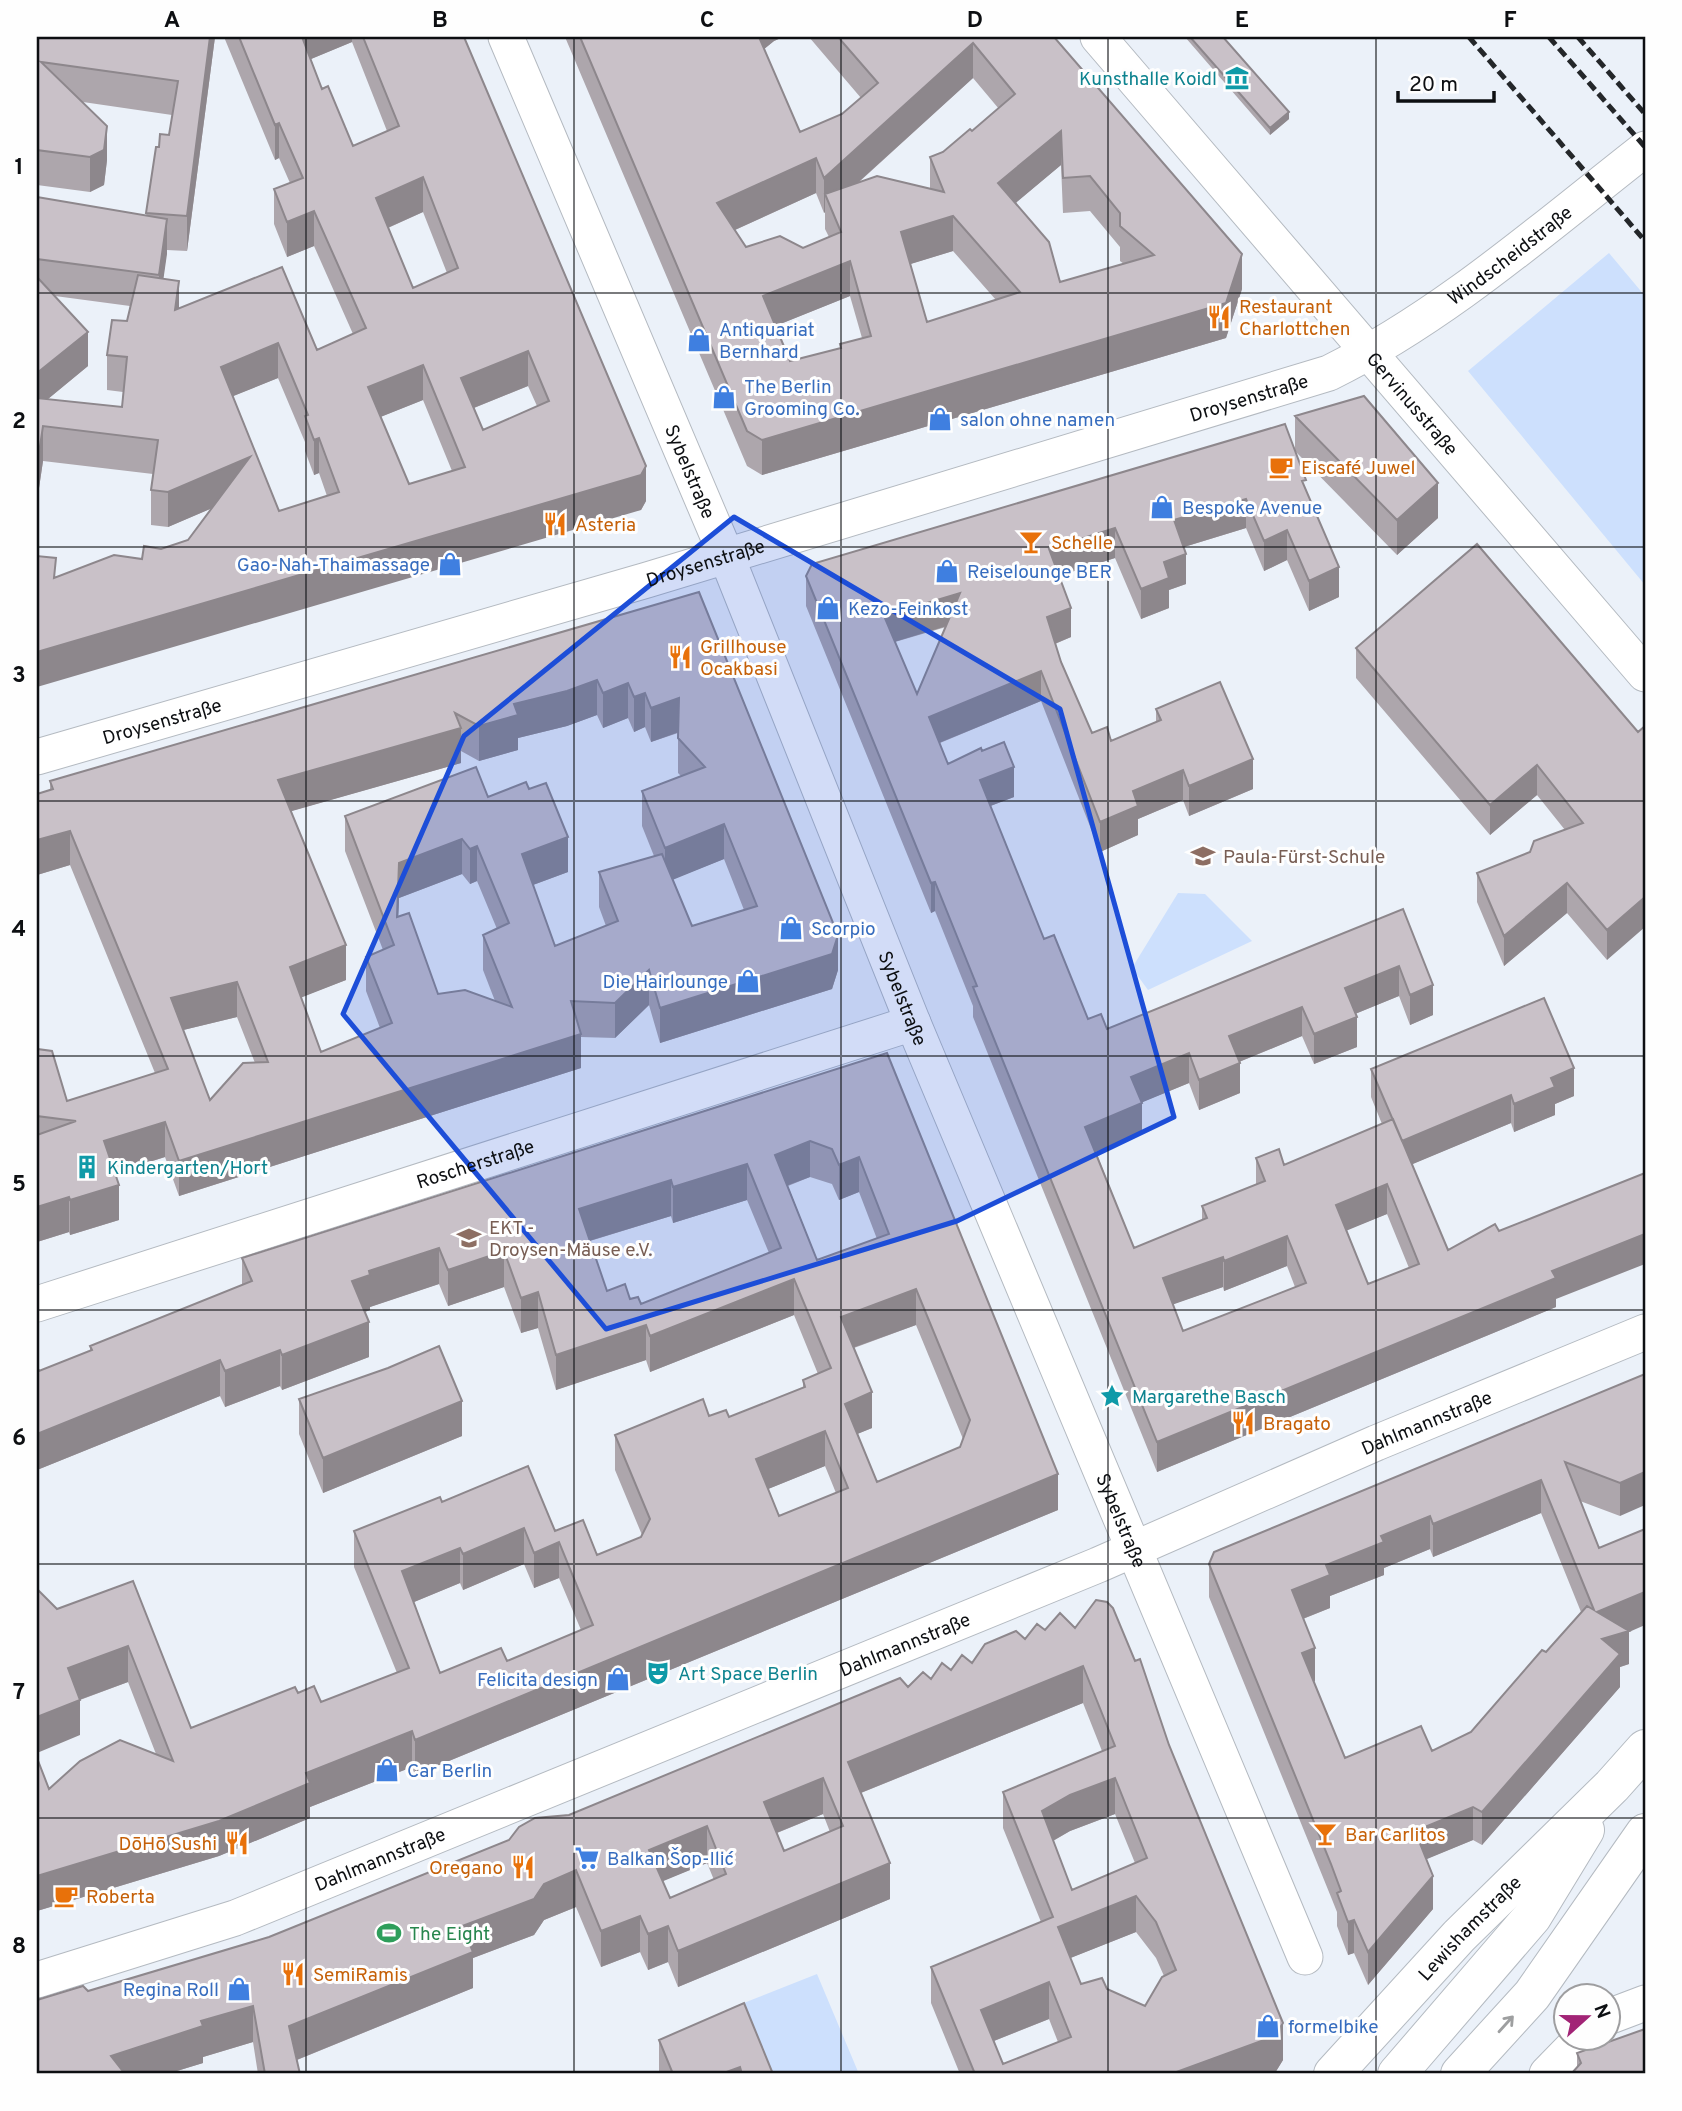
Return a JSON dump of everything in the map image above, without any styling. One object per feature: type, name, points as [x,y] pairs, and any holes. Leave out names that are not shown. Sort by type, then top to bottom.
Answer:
[{"type":"main road","name":"Lewishamstraße","points":[[1333,2074],[1459,1936],[1612,1786],[1645,1749]]},
{"type":"main road","name":"Lewishamstraße","points":[[1397,2074],[1532,1917],[1612,1786]]},
{"type":"main road","name":"Lewishamstraße","points":[[1532,1917],[1645,1830]]},
{"type":"main road","name":"Lewishamstraße","points":[[1460,2074],[1532,1995],[1645,1830]]},
{"type":"street","name":"Sybelstraße","points":[[506,37],[726,555],[913,1023],[1305,1957]]},
{"type":"street","name":"Gervinusstraße","points":[[1098,37],[1645,674]]},
{"type":"street","name":"Windscheidstraße","points":[[1370,353],[1430,313],[1645,149]]},
{"type":"street","name":"Droysenstraße","points":[[37,757],[726,555],[1329,373],[1370,353]]},
{"type":"street","name":"Roscherstraße","points":[[37,1304],[913,1023]]},
{"type":"street","name":"Dahlmannstraße","points":[[37,1980],[235,1918],[1134,1549],[1376,1443],[1645,1332]]},
{"type":"street","points":[[1622,2012],[1645,2003]]},
{"type":"street","points":[[1548,2074],[1569,2052]]},
{"type":"highlighted area","points":[[734,517],[1060,709],[1174,1117],[957,1221],[606,1329],[343,1014],[464,736]]},
{"type":"shaded area","points":[[1609,253],[1645,296],[1645,585],[1468,371]]},
{"type":"shaded area","points":[[1178,893],[1205,894],[1252,941],[1148,990],[1132,968]]},
{"type":"shaded area","points":[[817,1974],[859,2074],[758,2074],[731,2008]]},
{"type":"building","points":[[37,37],[210,37],[187,216],[146,213],[156,147],[159,147],[160,134],[169,135],[178,81],[41,62],[107,126],[104,150],[90,157],[37,150]]},
{"type":"building","points":[[239,37],[302,37],[322,89],[328,86],[353,146],[399,126],[363,37],[464,37],[646,466],[641,475],[37,652],[37,556],[56,558],[54,578],[114,555],[142,559],[144,546],[161,549],[188,540],[250,457],[168,492],[151,490],[158,440],[43,426],[37,453],[37,398],[122,407],[127,357],[107,355],[112,320],[127,321],[138,275],[179,281],[175,310],[282,267],[317,350],[366,328],[314,211],[287,222],[274,189],[303,178],[279,123],[275,125]],"holes":[[[423,177],[458,268],[413,288],[376,198]],[[278,343],[308,415],[305,416],[314,440],[319,438],[339,492],[279,511],[221,367]],[[528,351],[549,401],[483,430],[461,378]],[[423,365],[465,467],[409,484],[368,387]]]},
{"type":"building","points":[[580,37],[759,37],[800,132],[842,114],[878,83],[838,37],[1054,37],[1242,254],[1226,303],[762,440],[747,431]],"holes":[[[973,43],[1015,94],[972,131],[970,129],[943,152],[930,157],[944,192],[877,176],[825,194],[841,232],[803,248],[780,236],[746,247],[717,203],[816,158],[824,178]],[[1061,131],[1063,178],[1090,176],[1120,213],[1120,226],[1154,255],[1060,282],[1049,242],[998,183]],[[953,216],[1020,292],[927,322],[901,232]],[[850,261],[871,336],[840,344],[841,348],[790,361],[763,296]]]},
{"type":"building","name":"Kunsthalle Koidl","points":[[1190,37],[1223,37],[1289,112],[1270,128]]},
{"type":"building","points":[[37,197],[167,219],[159,275],[37,259]]},
{"type":"building","points":[[37,277],[88,332],[37,373]]},
{"type":"building","points":[[1364,396],[1438,483],[1397,520],[1295,416]]},
{"type":"building","points":[[1285,424],[1306,480],[1302,481],[1339,567],[1309,581],[1287,530],[1264,541],[1246,499],[1174,520],[1186,554],[1164,562],[1169,578],[1141,589],[1115,528],[1049,549],[1071,608],[1047,617],[1061,662],[1092,733],[1107,727],[1111,741],[1161,720],[1156,709],[1220,682],[1253,759],[1189,786],[1183,770],[1133,791],[1138,806],[1100,822],[1041,671],[929,717],[948,764],[981,748],[982,751],[1004,742],[1014,767],[980,780],[1044,939],[1054,935],[1088,1019],[1101,1014],[1107,1029],[1403,909],[1433,985],[1410,995],[1399,966],[1345,988],[1357,1017],[1314,1034],[1302,1007],[1229,1036],[1240,1063],[1199,1080],[1189,1053],[1131,1077],[1142,1103],[1085,1127],[1134,1248],[1207,1218],[1202,1206],[1265,1181],[1256,1158],[1279,1149],[1284,1165],[1393,1119],[1448,1250],[1495,1224],[1499,1231],[1645,1173],[1645,1234],[1552,1271],[1556,1278],[1157,1442],[973,987],[977,986],[935,882],[931,883],[806,576],[812,564]],"holes":[[[960,593],[917,694],[884,616]],[[1387,1184],[1419,1264],[1368,1284],[1336,1205]],[[1287,1236],[1306,1283],[1183,1331],[1163,1278],[1223,1257],[1224,1261]]]},
{"type":"building","points":[[1477,544],[1638,732],[1645,726],[1645,897],[1607,930],[1567,883],[1504,936],[1477,873],[1530,852],[1534,841],[1583,823],[1537,765],[1490,805],[1356,648]]},
{"type":"building","points":[[699,592],[838,935],[832,954],[660,1008],[649,970],[615,1003],[571,1001],[581,1034],[179,1161],[165,1122],[104,1141],[119,1185],[37,1207],[37,1135],[76,1121],[37,1116],[37,1049],[52,1051],[67,1101],[168,1069],[70,831],[37,840],[37,794],[53,789],[50,781]],"holes":[[[597,680],[603,693],[628,683],[634,697],[645,693],[651,708],[679,698],[678,738],[705,767],[642,791],[665,848],[724,824],[757,906],[692,926],[662,854],[599,872],[618,921],[555,946],[522,854],[568,837],[546,783],[529,789],[526,782],[488,797],[476,767],[345,816],[394,945],[366,957],[392,1023],[321,1052],[290,967],[346,945],[278,780],[461,728],[455,713],[479,726],[518,715],[514,704],[567,691]],[[462,839],[470,849],[477,846],[509,923],[483,935],[512,1007],[465,990],[438,994],[409,913],[397,917],[399,863]],[[237,982],[268,1062],[243,1063],[210,1100],[171,998]]]},
{"type":"building","points":[[1544,998],[1574,1068],[1551,1078],[1555,1087],[1514,1104],[1511,1095],[1402,1141],[1371,1069]]},
{"type":"building","points":[[887,1053],[1058,1474],[415,1740],[412,1731],[306,1773],[310,1783],[219,1821],[37,1876],[37,1758],[49,1789],[80,1761],[120,1740],[173,1761],[128,1646],[68,1668],[80,1700],[37,1717],[37,1589],[57,1609],[133,1581],[191,1728],[295,1687],[298,1693],[314,1686],[321,1702],[409,1668],[354,1531],[440,1497],[442,1502],[528,1466],[555,1531],[583,1520],[597,1555],[641,1537],[650,1519],[615,1435],[703,1399],[709,1416],[726,1410],[729,1417],[805,1387],[803,1380],[831,1368],[794,1279],[650,1336],[646,1325],[556,1355],[538,1292],[521,1298],[504,1251],[448,1270],[439,1248],[369,1271],[370,1275],[352,1281],[369,1322],[282,1355],[280,1350],[225,1371],[220,1360],[37,1434],[37,1367],[39,1371],[92,1350],[90,1346],[252,1281],[242,1258]],"holes":[[[810,1141],[832,1149],[839,1165],[859,1157],[889,1234],[817,1260],[775,1155]],[[747,1164],[781,1248],[641,1304],[638,1297],[630,1299],[625,1284],[607,1291],[579,1209],[671,1180],[673,1187]],[[916,1289],[970,1420],[960,1447],[877,1482],[845,1404],[872,1392],[841,1317]],[[825,1431],[848,1488],[779,1516],[756,1459]],[[524,1528],[534,1553],[559,1542],[593,1625],[507,1661],[501,1648],[440,1673],[402,1571],[460,1548],[463,1554]]]},
{"type":"building","points":[[439,1346],[462,1401],[323,1458],[299,1399],[388,1368]]},
{"type":"building","points":[[1645,1374],[1645,1472],[1620,1483],[1565,1462],[1599,1548],[1645,1529],[1645,1592],[1597,1612],[1629,1631],[1602,1639],[1620,1654],[1482,1812],[1473,1807],[1415,1831],[1433,1876],[1368,1952],[1354,1920],[1348,1922],[1337,1893],[1341,1891],[1331,1864],[1209,1564],[1214,1552]],"holes":[[[1541,1480],[1594,1610],[1587,1606],[1546,1652],[1542,1650],[1471,1732],[1432,1751],[1421,1726],[1345,1758],[1302,1653],[1315,1648],[1292,1590],[1330,1575],[1326,1565],[1384,1542],[1381,1536],[1430,1516],[1433,1524]]]},
{"type":"building","points":[[1096,1600],[1107,1602],[1113,1608],[1135,1661],[1140,1659],[1169,1745],[1283,2023],[1275,2036],[1171,2074],[975,2074],[931,1967],[1053,1917],[1003,1792],[1115,1746],[1083,1666],[848,1762],[890,1863],[678,1951],[668,1926],[648,1934],[640,1916],[601,1931],[576,1870],[544,1884],[534,1899],[462,1926],[473,1952],[289,2026],[300,2074],[265,2074],[253,2006],[201,2021],[203,2026],[111,2056],[125,2074],[37,2074],[37,2000],[83,1986],[88,1991],[269,1937],[509,1840],[519,1827],[535,1818],[569,1815],[900,1678],[908,1687],[923,1672],[931,1679],[942,1663],[951,1670],[962,1655],[972,1663],[985,1644],[1016,1631],[1025,1639],[1037,1624],[1045,1630],[1060,1613],[1075,1628]],"holes":[[[823,1778],[843,1826],[784,1851],[764,1802]],[[1115,1778],[1147,1858],[1072,1890],[1042,1811],[1070,1795]],[[707,1826],[726,1874],[670,1898],[649,1850]],[[1136,1896],[1156,1922],[1176,1970],[1162,1977],[1145,2006],[1107,1989],[1102,1978],[1081,1984],[1058,1927]],[[1049,1982],[1071,2037],[1003,2064],[981,2010]]]},
{"type":"building","points":[[744,2003],[773,2074],[742,2074],[740,2067],[721,2074],[673,2074],[659,2040]]},
{"type":"building","points":[[1645,2029],[1645,2074],[1571,2074],[1581,2063],[1577,2053],[1622,2052],[1622,2037]]},
{"type":"railway","points":[[1469,37],[1645,241]]},
{"type":"railway","points":[[1549,37],[1645,147]]},
{"type":"railway","points":[[1578,37],[1645,114]]},
{"type":"place","name":"Kunsthalle Koidl","points":[[1237,78]]},
{"type":"place","name":"Restaurant Charlottchen","points":[[1219,317]]},
{"type":"place","name":"Antiquariat Bernhard","points":[[699,340]]},
{"type":"place","name":"The Berlin Grooming Co.","points":[[724,397]]},
{"type":"place","name":"salon ohne namen","points":[[940,419]]},
{"type":"place","name":"Eiscafé Juwel","points":[[1281,467]]},
{"type":"place","name":"Bespoke Avenue","points":[[1162,507]]},
{"type":"place","name":"Asteria","points":[[555,524]]},
{"type":"place","name":"Schelle","points":[[1031,542]]},
{"type":"place","name":"Gao-Nah-Thaimassage","points":[[450,564]]},
{"type":"place","name":"Reiselounge BER","points":[[947,571]]},
{"type":"place","name":"Kezo-Feinkost","points":[[828,608]]},
{"type":"place","name":"Grillhouse Ocakbasi","points":[[680,657]]},
{"type":"place","name":"Paula-Fürst-Schule","points":[[1203,856]]},
{"type":"place","name":"Scorpio","points":[[791,928]]},
{"type":"place","name":"Die Hairlounge","points":[[748,981]]},
{"type":"place","name":"Kindergarten/Hort","points":[[87,1167]]},
{"type":"place","name":"EKT - Droysen-Mäuse e.V.","points":[[469,1238]]},
{"type":"place","name":"Margarethe Basch","points":[[1112,1396]]},
{"type":"place","name":"Bragato","points":[[1243,1423]]},
{"type":"place","name":"Art Space Berlin","points":[[658,1673]]},
{"type":"place","name":"Felicita design","points":[[618,1679]]},
{"type":"place","name":"Car Berlin","points":[[387,1770]]},
{"type":"place","name":"Bar Carlitos","points":[[1325,1834]]},
{"type":"place","name":"DōHō Sushi","points":[[237,1843]]},
{"type":"place","name":"Balkan Šop-Ilić","points":[[587,1858]]},
{"type":"place","name":"Oregano","points":[[523,1867]]},
{"type":"place","name":"Roberta","points":[[66,1896]]},
{"type":"place","name":"The Eight","points":[[389,1933]]},
{"type":"place","name":"SemiRamis","points":[[293,1974]]},
{"type":"place","name":"Regina Roll","points":[[239,1989]]},
{"type":"place","name":"formelbike","points":[[1268,2026]]}]
